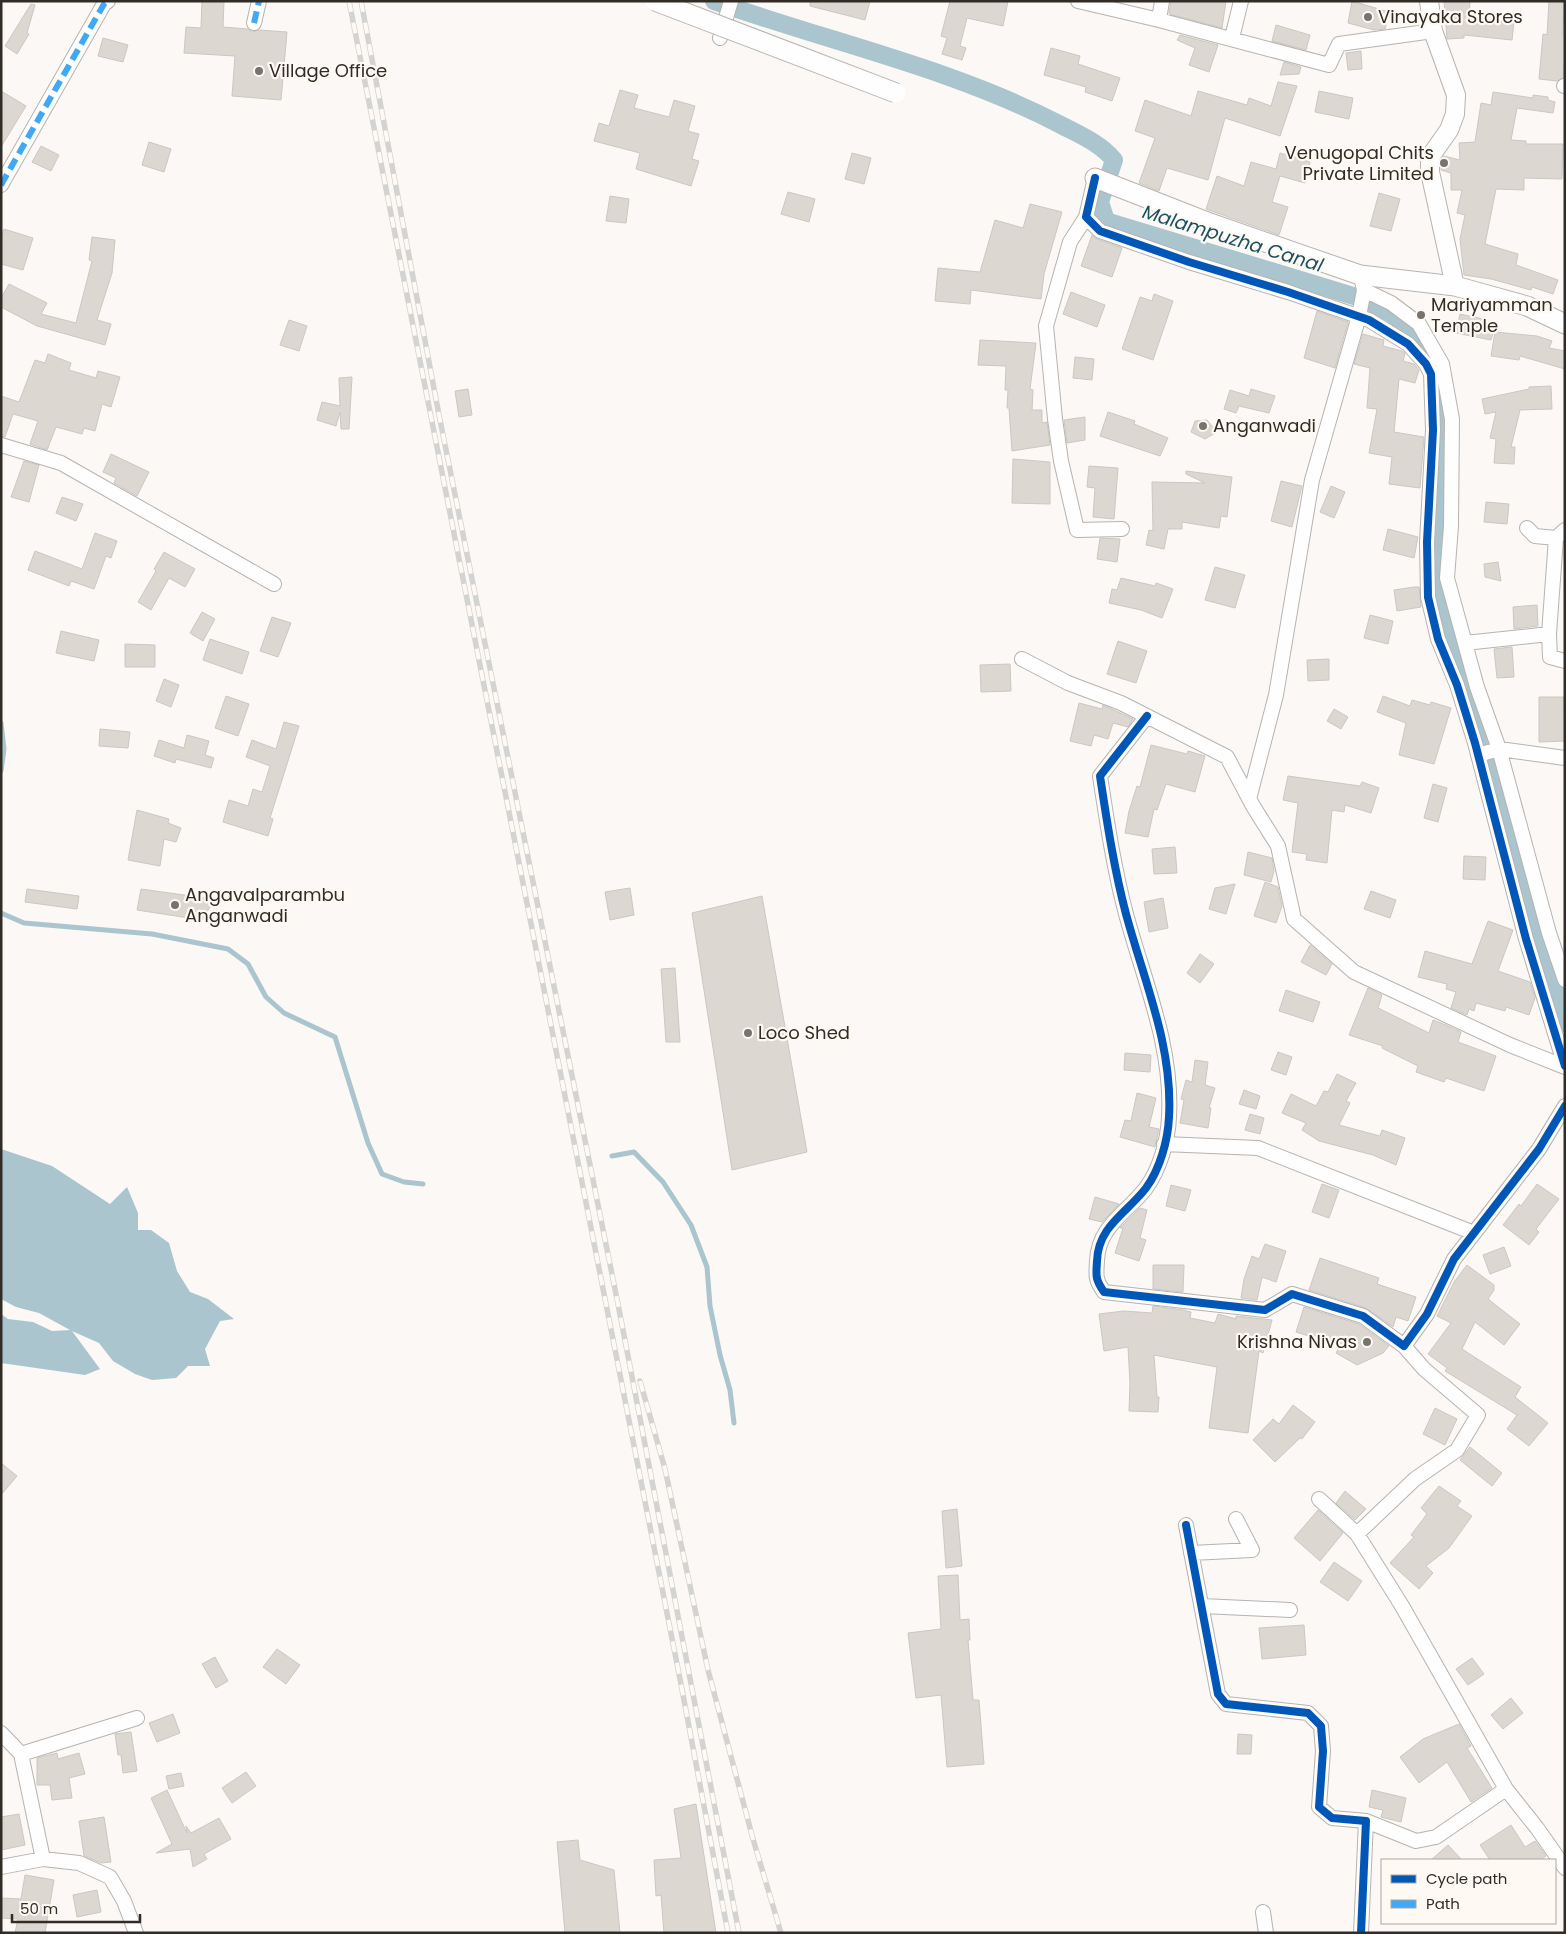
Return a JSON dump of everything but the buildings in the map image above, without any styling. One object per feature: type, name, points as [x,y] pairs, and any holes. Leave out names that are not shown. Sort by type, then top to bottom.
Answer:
[{"type":"main road","points":[[656,1],[896,93]]},
{"type":"main road","points":[[1095,178],[1362,282],[1455,286],[1527,306],[1565,324]]},
{"type":"street","points":[[1,185],[104,4],[108,1]]},
{"type":"street","points":[[254,23],[259,1]]},
{"type":"street","points":[[720,38],[731,1]]},
{"type":"street","points":[[1078,1],[1107,6],[1330,65],[1339,44],[1433,32]]},
{"type":"street","points":[[1158,20],[1162,1]]},
{"type":"street","points":[[1232,38],[1241,1]]},
{"type":"street","points":[[1429,1],[1433,32],[1456,94],[1455,114],[1449,130],[1430,157],[1430,172],[1455,286]]},
{"type":"street","points":[[1095,178],[1086,217],[1070,242],[1046,326],[1061,461],[1076,530],[1122,529]]},
{"type":"street","points":[[1086,217],[1100,231],[1189,262],[1359,316],[1408,344],[1420,357],[1431,374],[1433,430],[1427,542],[1428,597],[1438,639],[1457,685],[1478,755],[1526,939],[1565,1066]]},
{"type":"street","points":[[1249,799],[1276,695],[1312,480],[1359,316],[1362,282]]},
{"type":"street","points":[[1362,282],[1419,324],[1442,364],[1452,419],[1448,578],[1477,687],[1499,749],[1549,933],[1565,980]]},
{"type":"street","points":[[1,445],[61,463],[274,584]]},
{"type":"street","points":[[1527,528],[1535,536],[1560,534],[1548,634],[1550,657],[1565,661]]},
{"type":"street","points":[[1466,643],[1548,634]]},
{"type":"street","points":[[1022,659],[1068,683],[1121,703],[1227,757],[1249,799],[1278,846],[1294,918],[1354,972],[1510,1045],[1565,1066]]},
{"type":"street","points":[[1147,716],[1100,776],[1116,876],[1157,1016],[1167,1063],[1169,1118],[1159,1164],[1146,1188],[1105,1230],[1097,1248],[1096,1279],[1104,1292],[1265,1310],[1292,1294],[1363,1316],[1404,1346],[1424,1369],[1478,1415],[1458,1450],[1415,1479],[1357,1534]]},
{"type":"street","points":[[1478,755],[1499,749],[1565,758]]},
{"type":"street","points":[[1404,1346],[1427,1314],[1454,1259],[1539,1149],[1565,1106]]},
{"type":"street","points":[[1164,1144],[1258,1148],[1474,1233]]},
{"type":"street","points":[[1319,1499],[1357,1534],[1402,1606],[1506,1790],[1537,1828],[1565,1868]]},
{"type":"street","points":[[1191,1553],[1252,1550],[1236,1519]]},
{"type":"street","points":[[1186,1526],[1218,1694],[1226,1704],[1308,1713],[1321,1726],[1323,1751],[1319,1807],[1332,1818],[1366,1821],[1416,1841],[1436,1837],[1506,1790]]},
{"type":"street","points":[[1202,1606],[1290,1610]]},
{"type":"street","points":[[21,1754],[137,1718]]},
{"type":"street","points":[[1,1732],[21,1754],[43,1859]]},
{"type":"street","points":[[1361,1933],[1366,1821]]},
{"type":"street","points":[[1,1868],[43,1859],[79,1863],[110,1877],[124,1900],[136,1933]]},
{"type":"street","points":[[1263,1912],[1266,1933]]},
{"type":"water","points":[[1,1149],[52,1166],[110,1204],[127,1187],[138,1213],[138,1230],[151,1230],[169,1243],[177,1271],[190,1292],[208,1299],[234,1319],[220,1321],[205,1349],[210,1366],[188,1366],[176,1378],[152,1380],[135,1374],[113,1361],[99,1343],[72,1331],[100,1369],[85,1375],[1,1363],[1,1314],[8,1319],[33,1322],[52,1331],[70,1330],[39,1313],[16,1307],[1,1299]]},
{"type":"waterway","name":"Malampuzha Canal","points":[[714,1],[890,57],[977,87],[1020,105],[1089,140],[1114,160],[1100,202],[1106,221],[1360,298],[1392,314],[1409,330],[1435,364],[1439,401],[1440,506],[1437,560],[1446,617],[1460,673],[1483,740]]},
{"type":"waterway","points":[[1,723],[4,749],[1,771]]},
{"type":"waterway","name":"Malampuzha Canal","points":[[1490,764],[1565,1023]]},
{"type":"waterway","points":[[1,913],[24,923],[152,934],[228,949],[248,964],[266,997],[284,1013],[335,1037],[368,1143],[382,1174],[404,1182],[423,1184]]},
{"type":"waterway","points":[[612,1156],[634,1152],[663,1182],[691,1225],[707,1267],[710,1306],[720,1355],[730,1390],[734,1423]]},
{"type":"railway","points":[[349,1],[680,1679],[728,1933]]},
{"type":"railway","points":[[361,1],[439,415],[618,1304],[739,1933]]},
{"type":"railway","points":[[640,1381],[665,1469],[708,1670],[753,1839],[781,1933]]},
{"type":"marked path","points":[[1,185],[104,4],[108,1]]},
{"type":"marked path","points":[[254,23],[259,1]]},
{"type":"cycle path","points":[[1095,178],[1086,217],[1100,231],[1369,320],[1408,344],[1426,364],[1431,374],[1433,430],[1427,542],[1428,597],[1438,639],[1457,685],[1475,743],[1526,939],[1565,1066]]},
{"type":"cycle path","points":[[1147,716],[1100,776],[1111,845],[1122,897],[1162,1039],[1169,1091],[1169,1117],[1162,1154],[1151,1180],[1102,1238],[1096,1274],[1104,1292],[1265,1310],[1292,1294],[1363,1316],[1404,1346],[1427,1314],[1454,1259],[1539,1149],[1565,1106]]},
{"type":"cycle path","points":[[1186,1525],[1218,1694],[1226,1704],[1308,1713],[1321,1726],[1323,1751],[1319,1807],[1332,1818],[1366,1821],[1361,1933]]},
{"type":"place","name":"Vinayaka Stores","points":[[1368,17]]},
{"type":"place","name":"Village Office","points":[[259,71]]},
{"type":"place","name":"Venugopal Chits Private Limited","points":[[1444,163]]},
{"type":"place","name":"Mariyamman Temple","points":[[1421,315]]},
{"type":"place","name":"Anganwadi","points":[[1203,426]]},
{"type":"place","name":"Angavalparambu Anganwadi","points":[[175,905]]},
{"type":"place","name":"Loco Shed","points":[[748,1033]]},
{"type":"place","name":"Krishna Nivas","points":[[1367,1342]]}]
